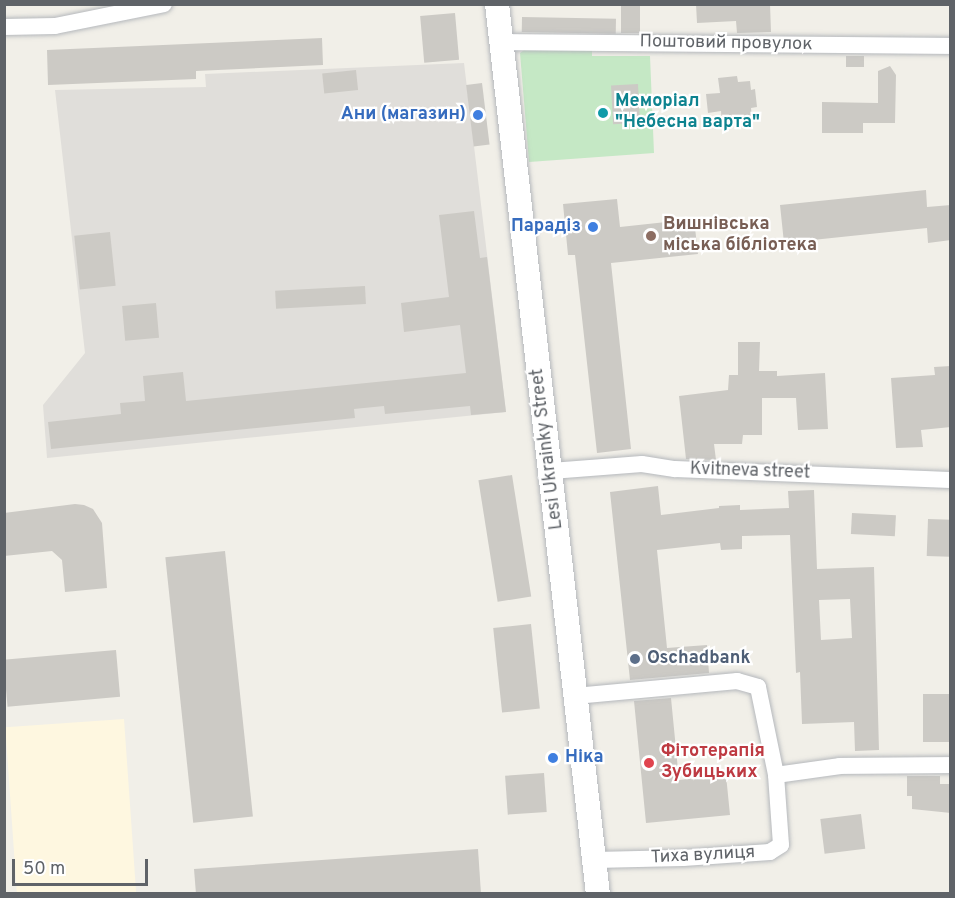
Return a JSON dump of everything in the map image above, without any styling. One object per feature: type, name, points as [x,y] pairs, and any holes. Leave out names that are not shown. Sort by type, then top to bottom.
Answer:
[{"type":"street","points":[[4,27],[55,26],[164,4]]},
{"type":"street","name":"Lesi Ukrainky Street","points":[[497,4],[597,894]]},
{"type":"street","name":"Поштовий провулок","points":[[501,42],[951,46]]},
{"type":"street","name":"Kvitneva street","points":[[551,471],[642,464],[675,469],[951,480]]},
{"type":"street","points":[[575,696],[737,681],[758,687],[776,775],[840,766],[951,765]]},
{"type":"street","name":"Тиха вулиця","points":[[594,860],[683,858],[770,852],[781,845],[776,775]]},
{"type":"shaded area","points":[[464,63],[506,412],[47,458],[43,405],[85,353],[55,90],[206,87],[205,74]]},
{"type":"shaded area","points":[[124,719],[136,893],[17,894],[5,727]]},
{"type":"green space","points":[[592,49],[592,56],[650,56],[654,153],[529,162],[520,53],[524,50]]},
{"type":"building","points":[[621,4],[640,4],[640,33],[621,33]]},
{"type":"building","points":[[696,4],[770,4],[771,32],[737,33],[736,21],[697,23]]},
{"type":"building","points":[[455,13],[459,60],[424,63],[420,16]]},
{"type":"building","points":[[522,17],[616,19],[616,34],[522,32]]},
{"type":"building","points":[[322,38],[323,65],[196,71],[196,79],[48,85],[47,50]]},
{"type":"building","points":[[846,56],[864,56],[864,67],[846,67]]},
{"type":"building","points":[[890,66],[896,75],[895,123],[863,123],[863,133],[822,133],[822,102],[878,103],[878,71]]},
{"type":"building","points":[[356,70],[358,90],[324,93],[322,74]]},
{"type":"building","points":[[737,76],[738,82],[750,81],[751,90],[755,89],[757,107],[751,108],[752,118],[743,119],[743,123],[722,125],[721,111],[708,113],[706,94],[720,93],[718,78]]},
{"type":"building","name":"Ани (магазин)","points":[[482,83],[490,145],[474,146],[466,85]]},
{"type":"building","points":[[638,84],[640,123],[613,124],[611,85]]},
{"type":"building","points":[[926,190],[927,207],[951,205],[951,240],[928,243],[927,228],[784,243],[780,205]]},
{"type":"building","points":[[617,199],[620,227],[694,219],[698,254],[611,263],[631,449],[597,453],[575,255],[568,255],[563,204]]},
{"type":"building","points":[[474,211],[480,258],[487,257],[506,412],[471,415],[470,406],[385,414],[384,406],[354,409],[355,418],[51,449],[48,422],[121,414],[120,403],[145,401],[143,376],[183,372],[186,401],[466,373],[460,325],[404,332],[401,303],[449,297],[439,215]]},
{"type":"building","points":[[110,232],[116,286],[80,289],[74,236]]},
{"type":"building","points":[[365,286],[366,304],[276,309],[275,291]]},
{"type":"building","points":[[156,303],[159,338],[125,341],[122,306]]},
{"type":"building","points":[[738,342],[760,342],[759,371],[777,371],[777,376],[825,373],[828,429],[798,430],[796,398],[762,398],[762,435],[743,435],[742,444],[714,444],[716,460],[686,459],[679,396],[728,390],[729,375],[738,375]]},
{"type":"building","points":[[951,366],[951,427],[921,430],[923,447],[896,448],[891,378],[935,375],[934,367]]},
{"type":"building","points":[[512,475],[531,596],[498,602],[478,480]]},
{"type":"building","points":[[658,486],[661,515],[719,508],[719,506],[740,505],[740,510],[789,508],[788,491],[814,490],[817,569],[874,567],[879,750],[855,751],[854,722],[802,724],[800,672],[796,673],[790,535],[742,536],[742,549],[721,550],[720,543],[657,550],[667,648],[707,645],[709,673],[630,680],[610,492]],"holes":[[[850,599],[852,638],[821,640],[819,600]]]},
{"type":"building","points":[[75,504],[93,509],[102,523],[107,588],[65,592],[62,560],[52,551],[4,556],[4,513]]},
{"type":"building","points":[[852,513],[896,515],[895,536],[851,534]]},
{"type":"building","points":[[928,519],[950,520],[950,557],[927,556]]},
{"type":"building","points":[[225,551],[253,817],[193,823],[165,557]]},
{"type":"building","points":[[531,624],[540,709],[502,713],[493,628]]},
{"type":"building","points":[[116,650],[120,697],[8,707],[4,660]]},
{"type":"building","points":[[923,694],[950,694],[950,742],[923,742]]},
{"type":"building","points":[[671,698],[679,780],[726,775],[730,815],[646,823],[634,701]]},
{"type":"building","points":[[544,773],[547,812],[508,815],[505,776]]},
{"type":"building","points":[[907,776],[940,776],[940,784],[951,784],[951,813],[912,809],[912,796],[907,796]]},
{"type":"building","points":[[861,814],[865,849],[825,854],[820,819]]},
{"type":"building","points":[[478,849],[481,894],[196,894],[194,869]]},
{"type":"place","name":"Меморіал \"Небесна варта\"","points":[[603,113]]},
{"type":"place","name":"Ани (магазин)","points":[[478,115]]},
{"type":"place","name":"Парадіз","points":[[593,227]]},
{"type":"place","name":"Вишнівська міська бібліотека","points":[[651,236]]},
{"type":"place","name":"Oschadbank","points":[[635,659]]},
{"type":"place","name":"Ніка","points":[[553,758]]},
{"type":"place","name":"Фітотерапія Зубицьких","points":[[649,763]]}]
